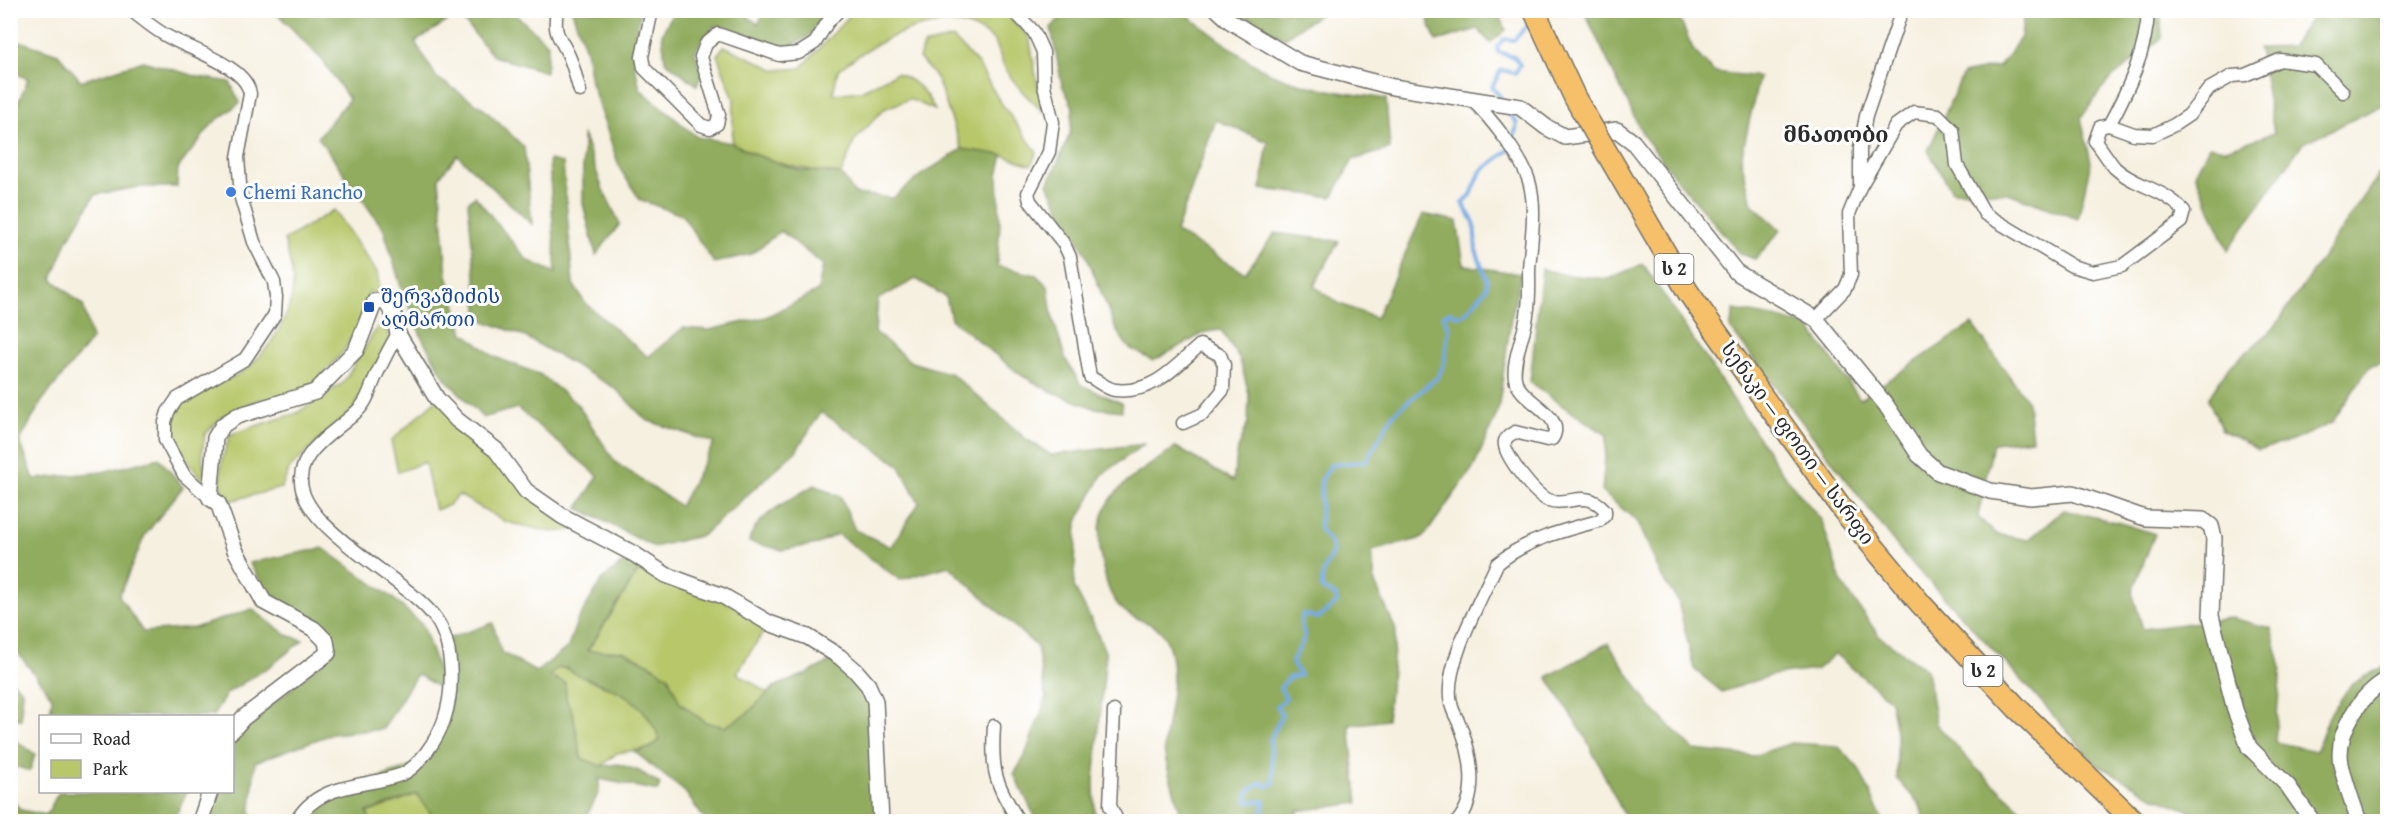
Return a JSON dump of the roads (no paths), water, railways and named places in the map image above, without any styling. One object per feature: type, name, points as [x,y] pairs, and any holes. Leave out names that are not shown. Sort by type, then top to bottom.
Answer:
[{"type":"highway","name":"სენაკი — ფოთი — სარფი","points":[[1534,10],[1575,98],[1688,292],[1843,510],[1920,603],[2017,708],[2135,822]]},
{"type":"street","points":[[131,10],[164,35],[238,73],[249,86],[250,94],[238,157],[241,198],[254,242],[274,282],[275,314],[245,359],[177,399],[168,412],[165,422],[165,440],[184,475],[218,503],[235,550],[264,602],[314,629],[326,641],[328,653],[243,718],[234,729]]},
{"type":"street","points":[[557,10],[555,23],[558,40],[568,54],[580,91]]},
{"type":"street","points":[[652,10],[642,57],[645,68],[701,125],[710,129],[717,124],[719,115],[701,57],[706,44],[717,34],[779,55],[799,53],[815,43],[827,23],[839,10]]},
{"type":"street","points":[[1013,10],[1034,32],[1043,52],[1044,86],[1053,122],[1049,152],[1029,193],[1030,201],[1064,244],[1070,256],[1090,377],[1114,390],[1147,388],[1160,381],[1200,345],[1220,356],[1224,365],[1223,390],[1203,414],[1182,423]]},
{"type":"street","points":[[1218,10],[1230,21],[1300,63],[1393,87],[1520,107],[1546,127],[1565,137],[1617,130],[1633,142],[1736,272],[1816,319],[1886,405],[1919,455],[1938,472],[1990,491],[2031,496],[2073,493],[2145,518],[2203,520],[2211,526],[2215,550],[2211,616],[2235,710],[2249,747],[2288,786],[2313,822]]},
{"type":"street","points":[[1860,187],[1860,148],[1866,116],[1902,10]]},
{"type":"street","points":[[2109,124],[2130,86],[2147,23],[2148,10]]},
{"type":"street","points":[[1816,319],[1845,289],[1851,275],[1849,214],[1860,187],[1896,125],[1914,112],[1938,115],[1953,130],[1957,165],[1985,214],[2072,266],[2093,272],[2122,266],[2181,222],[2184,211],[2173,199],[2115,168],[2095,141],[2100,127],[2109,124],[2134,134],[2152,135],[2189,115],[2210,88],[2232,76],[2245,75],[2280,60],[2316,65],[2343,92]]},
{"type":"street","points":[[1457,822],[1465,813],[1472,777],[1461,726],[1451,704],[1449,689],[1458,651],[1497,564],[1506,556],[1538,541],[1599,521],[1605,515],[1605,510],[1600,505],[1587,499],[1579,497],[1558,502],[1541,497],[1511,459],[1504,446],[1507,436],[1515,432],[1547,440],[1552,438],[1556,432],[1556,426],[1548,414],[1519,389],[1515,378],[1528,313],[1532,231],[1529,182],[1507,144],[1471,99]]},
{"type":"street","points":[[210,498],[215,438],[223,425],[237,416],[315,392],[356,350],[375,302],[386,302],[394,315],[398,334],[437,399],[458,420],[495,450],[526,491],[562,516],[634,554],[666,575],[723,596],[769,622],[808,637],[840,657],[855,670],[868,685],[878,716],[881,822]]},
{"type":"street","points":[[296,822],[301,813],[318,799],[339,788],[401,775],[418,764],[444,722],[450,695],[452,670],[436,619],[407,590],[318,518],[304,498],[300,477],[309,457],[324,439],[344,424],[363,405],[385,356],[398,334]]},
{"type":"street","points":[[2359,822],[2341,762],[2342,741],[2353,715],[2374,687],[2388,679]]},
{"type":"street","points":[[1114,711],[1110,806],[1118,822]]},
{"type":"street","points":[[994,726],[994,771],[999,788],[1018,822]]},
{"type":"street","points":[[200,822],[210,793]]},
{"type":"waterway","points":[[1501,98],[1492,87],[1501,70],[1515,73],[1520,65],[1514,57],[1498,52],[1497,47],[1504,39],[1514,40],[1531,22]]},
{"type":"waterway","points":[[1261,822],[1264,801],[1247,802],[1248,792],[1261,782],[1267,787],[1274,783],[1270,740],[1282,715],[1277,707],[1286,698],[1280,688],[1289,678],[1300,675],[1292,662],[1305,637],[1301,624],[1303,614],[1318,618],[1337,603],[1336,596],[1322,589],[1323,574],[1332,549],[1331,544],[1320,530],[1321,481],[1331,465],[1366,461],[1394,413],[1438,377],[1444,364],[1449,327],[1443,316],[1450,312],[1458,316],[1466,313],[1486,289],[1487,280],[1476,250],[1474,222],[1462,203],[1471,195],[1481,171],[1512,148],[1517,123],[1510,114],[1511,110]]},
{"type":"place","name":"Chemi Rancho","points":[[231,192]]},
{"type":"place","name":"შერვაშიძის აღმართი","points":[[369,307]]},
{"type":"district","name":"მნათობი","points":[[1836,134]]}]
